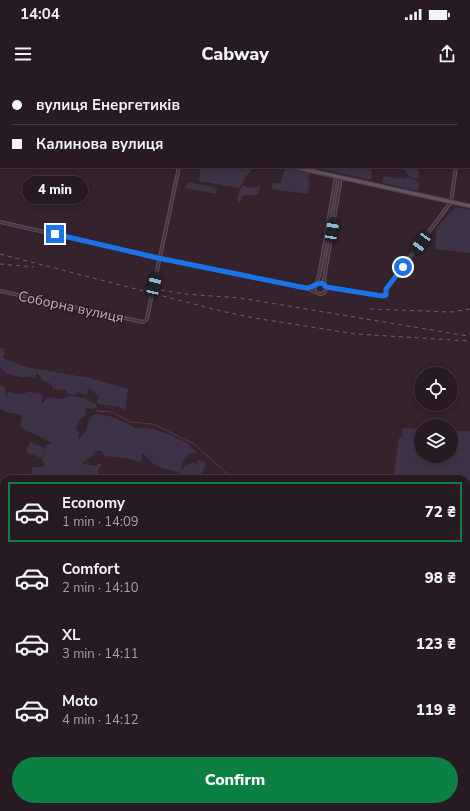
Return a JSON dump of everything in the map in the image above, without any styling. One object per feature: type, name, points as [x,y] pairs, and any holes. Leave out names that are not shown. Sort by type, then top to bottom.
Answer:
[{"type":"main road","points":[[299,168],[470,206]]},
{"type":"street","points":[[154,285],[179,168]]},
{"type":"street","points":[[340,177],[324,284],[326,287],[382,296],[386,295],[386,289],[450,202],[456,168]]},
{"type":"street","points":[[316,293],[314,288],[320,272],[336,176]]},
{"type":"street","points":[[0,222],[160,258],[306,288],[320,294],[324,293],[326,287]]},
{"type":"street","points":[[306,288],[311,288],[319,283],[324,284]]},
{"type":"street","name":"Соборна вулиця","points":[[0,291],[143,322],[147,319]]},
{"type":"street","points":[[148,323],[147,319],[152,294]]},
{"type":"shaded area","points":[[201,168],[250,168],[251,171],[239,188],[199,181]]},
{"type":"shaded area","points":[[285,168],[310,174],[308,179],[310,183],[308,194],[271,189],[273,183],[281,183]]},
{"type":"shaded area","points":[[317,168],[372,168],[371,180]]},
{"type":"shaded area","points":[[402,168],[419,168],[418,180],[409,176]]},
{"type":"shaded area","points":[[384,176],[399,179],[405,179],[405,177],[414,179],[419,183],[418,191],[382,183]]},
{"type":"shaded area","points":[[188,182],[217,188],[216,194],[186,188]]},
{"type":"shaded area","points":[[336,182],[339,183],[324,272],[321,272]]},
{"type":"shaded area","points":[[243,185],[251,188],[260,186],[259,193],[257,195],[242,196],[240,203],[237,199],[239,191]]},
{"type":"shaded area","points":[[456,207],[470,210],[470,253],[435,249],[437,227]]},
{"type":"shaded area","points":[[0,347],[5,349],[3,358],[26,367],[90,378],[128,389],[125,412],[120,407],[98,404],[97,401],[99,397],[90,388],[88,389],[87,395],[77,392],[74,395],[68,394],[66,390],[53,389],[51,384],[40,380],[42,378],[37,373],[35,377],[20,377],[5,373],[0,366]]},
{"type":"shaded area","points":[[0,385],[5,387],[5,395],[7,397],[8,391],[18,394],[23,394],[29,391],[35,394],[38,392],[44,396],[41,402],[43,403],[48,397],[61,399],[69,396],[87,399],[90,402],[95,403],[97,407],[93,409],[86,408],[85,416],[78,422],[76,429],[79,432],[78,439],[84,433],[89,420],[94,414],[110,416],[129,424],[134,428],[154,429],[178,438],[190,445],[197,452],[197,454],[190,453],[183,461],[181,469],[194,462],[196,465],[198,459],[205,461],[206,465],[200,475],[181,475],[175,471],[157,466],[143,453],[141,454],[141,462],[131,459],[104,456],[102,451],[96,451],[83,462],[83,464],[96,466],[100,463],[102,464],[99,468],[98,475],[36,475],[31,473],[33,467],[43,467],[45,463],[41,460],[45,449],[41,458],[26,452],[30,442],[45,448],[46,445],[52,444],[44,438],[20,426],[22,415],[5,412],[0,408]]},
{"type":"shaded area","points":[[403,428],[414,429],[414,463],[458,463],[458,431],[470,431],[470,475],[394,475],[399,438],[402,437]]},
{"type":"waterway","points":[[96,411],[112,412],[130,422],[153,424],[194,444],[229,475]]},
{"type":"tunnel","points":[[152,294],[154,285]]},
{"type":"railway","points":[[0,254],[221,311],[254,318],[356,334],[470,341]]},
{"type":"railway","points":[[0,264],[34,267]]},
{"type":"railway","points":[[161,290],[184,294],[240,298],[468,336]]},
{"type":"railway","points":[[370,309],[451,312],[470,309]]},
{"type":"route","points":[[55,234],[158,258],[306,288],[311,288],[318,283],[322,283],[326,287],[382,296],[386,295],[386,289],[403,267]]}]
